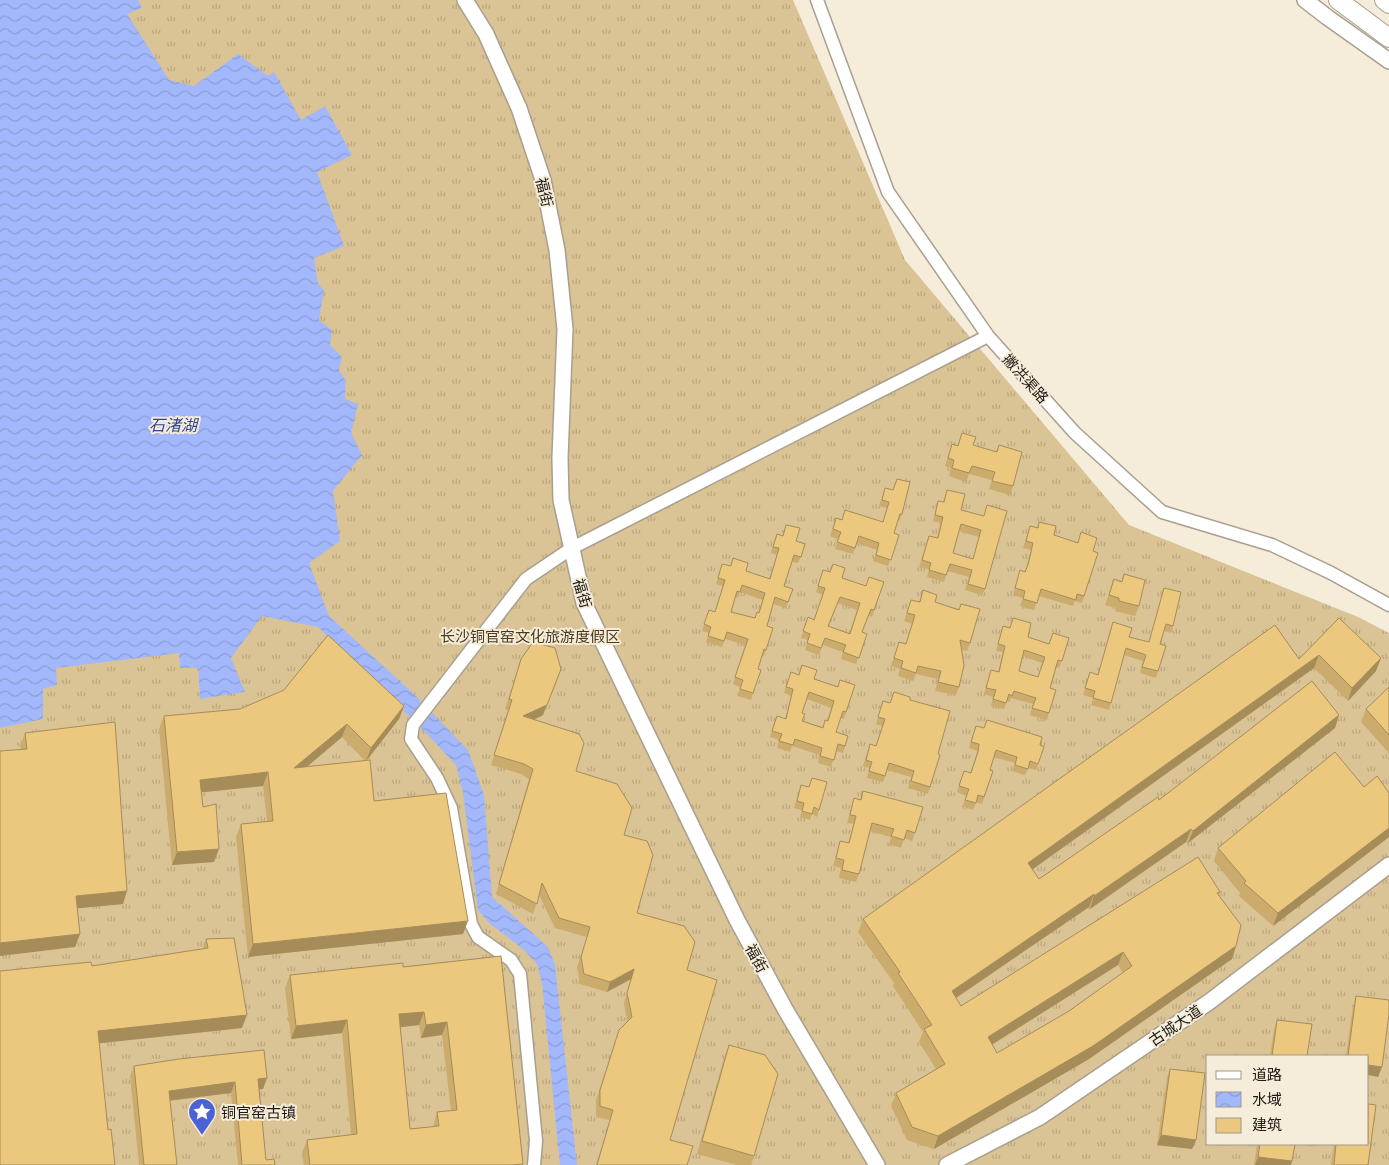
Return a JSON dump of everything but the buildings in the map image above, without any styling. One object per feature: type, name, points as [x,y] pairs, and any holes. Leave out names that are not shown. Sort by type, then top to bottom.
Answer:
[{"type":"main road","points":[[1338,0],[1389,38]]},
{"type":"main road","points":[[1384,0],[1389,4]]},
{"type":"street","name":"福街","points":[[465,0],[486,34],[519,108],[543,180],[557,250],[566,328],[560,458],[561,500],[584,603],[737,920],[785,1009],[877,1165]]},
{"type":"street","name":"撇洪渠路","points":[[817,0],[888,192],[988,336],[1075,433],[1162,512],[1272,545],[1331,573],[1389,605]]},
{"type":"street","points":[[1305,0],[1389,61]]},
{"type":"street","points":[[534,1165],[536,1141],[520,974],[511,960],[478,937],[471,924],[451,808],[437,778],[411,739],[413,725],[526,579],[572,548],[988,336]]},
{"type":"street","name":"古城大道","points":[[947,1165],[1040,1117],[1209,1002],[1389,865]]},
{"type":"green space","name":"长沙铜官窑文化旅游度假区","points":[[0,0],[793,0],[905,260],[1129,525],[1358,617],[1389,633],[1389,1165],[0,1165]]},
{"type":"water","name":"石渚湖","points":[[0,0],[138,0],[142,8],[127,14],[169,80],[194,86],[238,54],[268,76],[274,72],[301,120],[325,106],[352,155],[317,172],[344,246],[314,258],[318,284],[324,290],[319,320],[332,330],[330,345],[342,357],[339,370],[346,381],[345,399],[358,404],[351,433],[362,455],[333,491],[340,541],[309,563],[329,616],[417,697],[468,750],[484,795],[492,897],[548,947],[555,965],[577,1165],[560,1165],[542,983],[537,964],[523,949],[489,923],[478,910],[463,793],[456,765],[318,627],[262,616],[231,658],[245,692],[200,699],[198,668],[180,668],[179,653],[56,668],[57,685],[43,689],[43,719],[0,728]]},
{"type":"place","name":"铜官窑古镇","points":[[202,1136]]}]
